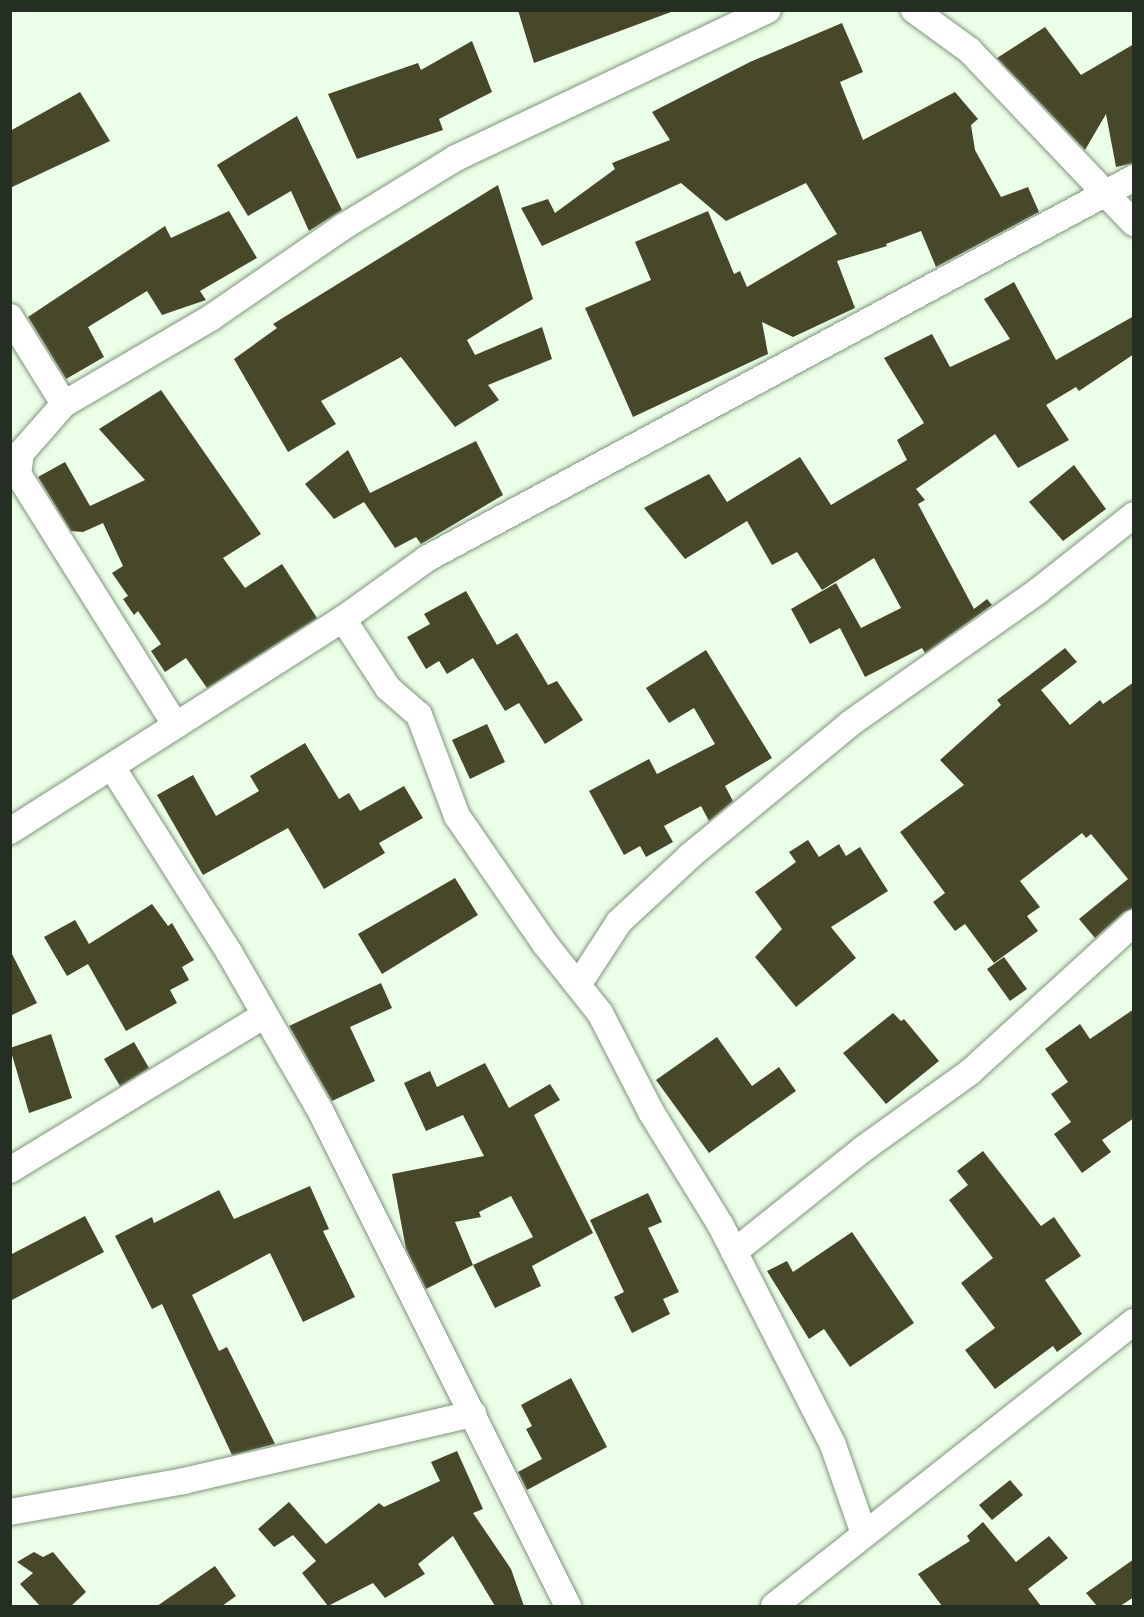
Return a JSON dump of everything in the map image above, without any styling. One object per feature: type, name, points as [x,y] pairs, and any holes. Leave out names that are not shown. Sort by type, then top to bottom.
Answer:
[{"type":"street","points":[[176,726],[14,475],[21,453],[64,405],[212,317],[343,227],[456,158],[768,10]]},
{"type":"street","points":[[914,10],[969,50],[1134,224]]},
{"type":"street","points":[[10,831],[343,619],[428,558],[1107,195],[1134,178]]},
{"type":"street","points":[[10,317],[64,405]]},
{"type":"street","points":[[578,985],[619,922],[692,855],[851,723],[1038,591],[1134,515]]},
{"type":"street","points":[[343,619],[388,688],[419,715],[457,816],[600,1013],[651,1112],[734,1252],[833,1445],[864,1534]]},
{"type":"street","points":[[112,767],[265,1015],[321,1112],[568,1606]]},
{"type":"street","points":[[734,1252],[863,1149],[970,1072],[1134,923]]},
{"type":"street","points":[[10,1170],[265,1015]]},
{"type":"street","points":[[774,1606],[1134,1322]]},
{"type":"street","points":[[10,1512],[184,1481],[473,1414]]},
{"type":"building","points":[[518,10],[671,10],[671,12],[534,63]]},
{"type":"building","points":[[842,23],[863,72],[840,82],[863,140],[955,92],[978,119],[971,125],[975,150],[1001,197],[1028,187],[1039,212],[936,267],[921,231],[886,244],[887,246],[837,261],[855,308],[793,337],[762,322],[768,354],[633,417],[585,308],[651,280],[635,242],[708,211],[734,274],[740,271],[747,287],[837,234],[806,183],[726,221],[681,183],[542,246],[521,208],[548,199],[555,213],[615,169],[612,163],[670,140],[652,112],[750,62]]},
{"type":"building","points":[[1045,27],[1081,75],[1134,44],[1134,163],[1116,167],[1106,114],[1085,150],[997,58]]},
{"type":"building","points":[[472,41],[492,92],[439,119],[443,130],[357,159],[328,94],[418,63],[421,70]]},
{"type":"building","points":[[80,92],[110,141],[10,188],[10,131]]},
{"type":"building","points":[[297,116],[342,210],[309,231],[291,191],[248,216],[217,165]]},
{"type":"building","points":[[498,185],[533,299],[467,340],[475,355],[542,327],[552,359],[488,385],[499,400],[455,427],[401,357],[321,401],[336,424],[288,452],[234,359],[277,328],[273,324]]},
{"type":"building","points":[[229,211],[257,258],[200,291],[206,300],[162,315],[147,291],[88,327],[104,357],[66,379],[28,317],[165,226],[171,238]]},
{"type":"building","points":[[1014,282],[1056,360],[1134,316],[1134,354],[1079,391],[1076,387],[1046,405],[1069,440],[1018,468],[995,434],[916,489],[925,500],[918,504],[974,609],[987,599],[992,605],[925,653],[922,648],[865,677],[840,628],[810,644],[791,609],[836,583],[861,628],[901,608],[874,558],[822,590],[797,552],[772,565],[747,521],[685,559],[644,508],[709,474],[727,502],[800,457],[831,505],[907,460],[897,440],[924,423],[884,358],[932,334],[950,367],[1010,339],[984,299]]},
{"type":"building","points":[[161,390],[261,534],[223,558],[245,588],[282,564],[317,618],[207,688],[186,658],[165,672],[151,651],[161,644],[138,611],[134,615],[123,599],[128,596],[112,573],[123,566],[103,523],[83,532],[71,531],[38,477],[65,462],[90,506],[145,480],[99,429]]},
{"type":"building","points":[[476,441],[503,495],[421,544],[416,537],[395,548],[364,502],[334,519],[305,484],[348,450],[370,493]]},
{"type":"building","points":[[1074,465],[1106,509],[1063,541],[1029,502]]},
{"type":"building","points":[[466,591],[497,645],[517,633],[548,685],[557,681],[583,720],[545,744],[519,703],[505,711],[473,658],[447,674],[439,661],[426,669],[407,637],[430,624],[424,614]]},
{"type":"building","points":[[1065,648],[1077,662],[1041,690],[1070,725],[1100,700],[1103,704],[1134,682],[1134,908],[1124,912],[1095,938],[1079,919],[1128,879],[1091,834],[1086,838],[1082,833],[1020,881],[1040,907],[1027,916],[1038,931],[994,963],[965,924],[955,931],[933,902],[945,893],[900,832],[964,785],[940,760],[1001,705],[997,700]]},
{"type":"building","points":[[706,650],[772,758],[725,786],[733,801],[709,821],[701,806],[664,826],[673,842],[646,857],[640,846],[624,855],[589,791],[649,759],[657,774],[715,744],[694,708],[669,723],[646,688]]},
{"type":"building","points":[[487,724],[505,762],[470,779],[452,740]]},
{"type":"building","points":[[305,743],[339,799],[349,793],[360,811],[404,786],[423,818],[379,843],[385,853],[324,889],[288,828],[203,875],[157,795],[193,775],[216,816],[259,791],[250,776]]},
{"type":"building","points":[[808,840],[819,857],[839,844],[846,856],[860,847],[888,891],[831,927],[856,958],[796,1007],[755,957],[782,929],[755,892],[796,862],[789,852]]},
{"type":"building","points":[[455,878],[478,915],[382,974],[358,934]]},
{"type":"building","points":[[152,904],[168,926],[172,923],[194,960],[182,967],[189,980],[170,990],[177,1003],[126,1031],[88,964],[67,976],[44,937],[75,920],[89,944]]},
{"type":"building","points":[[10,950],[37,1003],[10,1016]]},
{"type":"building","points":[[1004,957],[1027,989],[1010,1001],[987,969]]},
{"type":"building","points":[[381,983],[392,1008],[350,1027],[375,1081],[332,1101],[289,1026]]},
{"type":"building","points":[[1134,1009],[1134,1118],[1102,1140],[1111,1152],[1082,1173],[1054,1134],[1071,1122],[1051,1094],[1068,1082],[1045,1049],[1080,1024],[1090,1039]]},
{"type":"building","points":[[893,1013],[901,1021],[904,1019],[939,1061],[886,1104],[843,1053]]},
{"type":"building","points":[[51,1034],[72,1098],[29,1113],[10,1048]]},
{"type":"building","points":[[717,1037],[752,1086],[779,1067],[796,1091],[709,1153],[656,1080]]},
{"type":"building","points":[[134,1042],[149,1068],[120,1086],[104,1059]]},
{"type":"building","points":[[485,1063],[509,1108],[550,1084],[560,1100],[534,1115],[593,1233],[532,1266],[541,1286],[495,1308],[473,1265],[426,1289],[406,1249],[392,1174],[484,1156],[463,1115],[426,1131],[404,1083],[430,1071],[437,1087]],"holes":[[[511,1196],[533,1237],[473,1265],[455,1222],[481,1217],[479,1212]]]},
{"type":"building","points":[[983,1151],[1041,1226],[1054,1217],[1081,1256],[1045,1280],[1082,1334],[1057,1352],[1053,1346],[995,1389],[965,1350],[995,1328],[961,1283],[993,1258],[949,1200],[968,1185],[957,1171]]},
{"type":"building","points":[[310,1186],[329,1229],[323,1231],[355,1297],[303,1322],[270,1253],[192,1295],[219,1351],[227,1347],[275,1444],[232,1455],[162,1304],[152,1309],[115,1236],[152,1217],[154,1223],[219,1190],[234,1219]]},
{"type":"building","points":[[648,1193],[662,1222],[648,1228],[679,1292],[663,1299],[670,1314],[632,1333],[614,1297],[624,1292],[590,1220]]},
{"type":"building","points":[[85,1216],[104,1252],[10,1301],[10,1255]]},
{"type":"building","points":[[852,1232],[914,1323],[850,1367],[824,1329],[809,1339],[767,1271],[787,1261],[793,1272]]},
{"type":"building","points":[[571,1378],[607,1447],[527,1490],[518,1472],[542,1459],[526,1429],[532,1426],[521,1405]]},
{"type":"building","points":[[457,1451],[483,1509],[473,1513],[511,1569],[524,1606],[495,1606],[453,1536],[418,1564],[425,1574],[385,1598],[373,1583],[328,1606],[302,1573],[316,1561],[293,1535],[274,1547],[258,1529],[289,1502],[326,1544],[379,1503],[384,1507],[440,1481],[431,1462]]},
{"type":"building","points":[[1010,1480],[1023,1495],[992,1520],[979,1505]]},
{"type":"building","points":[[983,1522],[1016,1562],[1049,1536],[1068,1558],[1028,1589],[1041,1606],[942,1606],[918,1574],[970,1541],[967,1536]]},
{"type":"building","points":[[34,1552],[43,1557],[53,1552],[86,1592],[71,1606],[40,1606],[20,1584],[33,1573],[17,1562]]},
{"type":"building","points":[[1134,1559],[1134,1597],[1120,1606],[1097,1606],[1086,1593]]},
{"type":"building","points":[[215,1566],[236,1596],[222,1606],[157,1606]]}]
